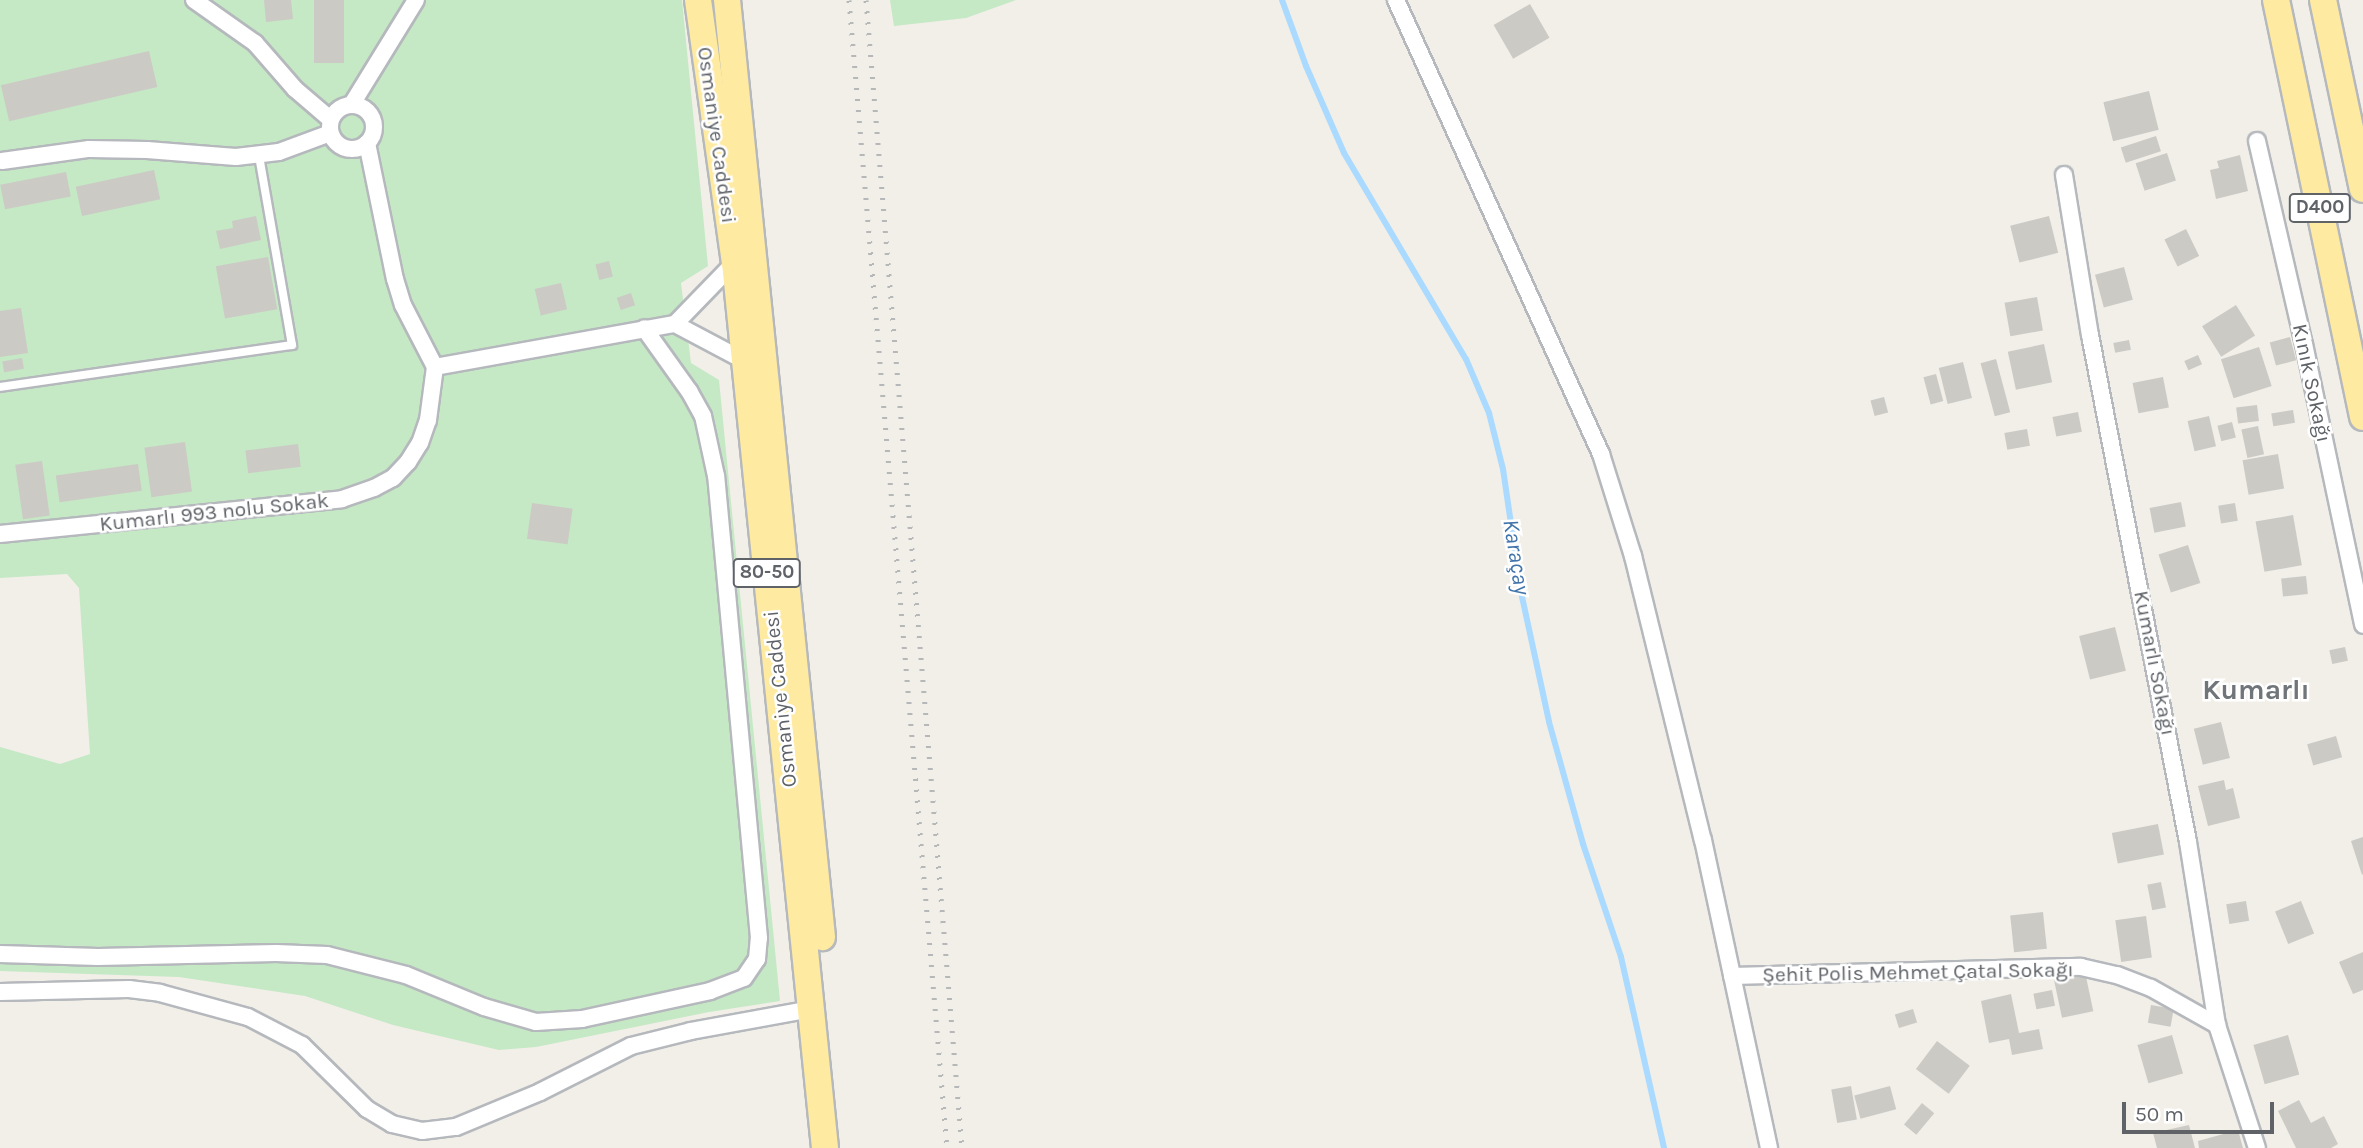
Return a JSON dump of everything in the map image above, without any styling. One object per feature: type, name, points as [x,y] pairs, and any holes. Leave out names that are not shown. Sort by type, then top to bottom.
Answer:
[{"type":"highway","name":"Osmaniye Caddesi","points":[[698,0],[735,262],[825,1148]]},
{"type":"highway","points":[[727,0],[842,1148]]},
{"type":"highway","name":"D400","points":[[2276,0],[2363,417]]},
{"type":"highway","name":"D400","points":[[2323,0],[2363,189]]},
{"type":"street","points":[[2,161],[89,149],[147,150],[202,157],[259,155],[304,145],[330,126],[339,108],[352,104],[365,109],[374,122],[374,130],[368,143],[361,148],[346,149],[333,140],[330,126],[256,43],[194,0]]},
{"type":"street","points":[[352,104],[416,0]]},
{"type":"street","points":[[1396,0],[1601,454],[1633,556],[1703,840],[1769,1148]]},
{"type":"street","name":"Kınık Sokağı","points":[[2257,141],[2304,344],[2363,625]]},
{"type":"street","points":[[368,143],[395,279],[404,304],[435,367],[675,324],[745,362]]},
{"type":"street","name":"Kumarlı Sokağı","points":[[2064,175],[2090,335],[2183,818],[2217,1025],[2258,1148]]},
{"type":"street","points":[[675,324],[735,262]]},
{"type":"street","points":[[0,954],[98,957],[276,953],[327,955],[406,975],[511,1017],[536,1021],[594,1016],[710,991],[744,978],[757,959],[759,938],[716,476],[703,416],[645,328]]},
{"type":"street","name":"Kumarlı 993 nolu Sokak","points":[[0,534],[314,504],[374,488],[393,478],[420,443],[433,396],[435,367]]},
{"type":"street","name":"Şehit Polis Mehmet Çatal Sokağı","points":[[1732,976],[2081,967],[2117,975],[2151,988],[2217,1025]]},
{"type":"street","points":[[0,992],[129,989],[160,993],[248,1017],[302,1045],[367,1109],[393,1124],[422,1131],[456,1127],[540,1093],[631,1046],[691,1031],[811,1009]]},
{"type":"lane","points":[[0,387],[292,345],[259,155]]},
{"type":"green space","points":[[0,0],[682,0],[708,266],[681,283],[691,363],[719,380],[780,1001],[709,1012],[536,1047],[499,1050],[393,1025],[305,996],[179,977],[0,971],[0,747],[60,764],[90,754],[79,588],[67,574],[0,578]]},
{"type":"green space","points":[[890,0],[1016,0],[966,18],[894,26]]},
{"type":"building","points":[[264,0],[291,0],[293,19],[266,22]]},
{"type":"building","points":[[314,0],[344,0],[344,63],[314,63]]},
{"type":"building","points":[[1530,4],[1550,38],[1513,59],[1494,25]]},
{"type":"building","points":[[149,51],[157,87],[9,121],[1,85]]},
{"type":"building","points":[[2149,91],[2159,130],[2113,141],[2103,102]]},
{"type":"building","points":[[2156,136],[2161,151],[2126,163],[2121,147]]},
{"type":"building","points":[[2167,153],[2176,181],[2145,191],[2136,163]]},
{"type":"building","points":[[2240,155],[2248,191],[2216,199],[2210,170],[2219,168],[2217,161]]},
{"type":"building","points":[[154,170],[160,199],[82,216],[76,187]]},
{"type":"building","points":[[66,172],[71,197],[5,209],[0,185]]},
{"type":"building","points":[[256,216],[261,240],[220,249],[216,231],[233,228],[232,221]]},
{"type":"building","points":[[2049,216],[2058,253],[2019,263],[2010,226]]},
{"type":"building","points":[[2186,229],[2199,256],[2178,266],[2164,240]]},
{"type":"building","points":[[268,257],[277,309],[225,318],[216,266]]},
{"type":"building","points":[[609,261],[613,277],[599,280],[595,264]]},
{"type":"building","points":[[2124,267],[2133,300],[2104,308],[2095,275]]},
{"type":"building","points":[[561,283],[567,309],[541,315],[535,289]]},
{"type":"building","points":[[631,293],[635,305],[621,310],[617,298]]},
{"type":"building","points":[[2037,297],[2043,330],[2010,336],[2005,303]]},
{"type":"building","points":[[2236,305],[2255,336],[2221,357],[2202,326]]},
{"type":"building","points":[[21,308],[28,353],[0,357],[0,311]]},
{"type":"building","points":[[2290,337],[2296,360],[2276,366],[2270,342]]},
{"type":"building","points":[[2129,340],[2131,350],[2115,353],[2113,343]]},
{"type":"building","points":[[2044,344],[2052,382],[2016,390],[2008,352]]},
{"type":"building","points":[[2259,347],[2272,386],[2234,398],[2221,359]]},
{"type":"building","points":[[2198,355],[2202,364],[2188,370],[2184,361]]},
{"type":"building","points":[[22,358],[24,369],[4,372],[2,361]]},
{"type":"building","points":[[1996,359],[2010,412],[1995,416],[1981,363]]},
{"type":"building","points":[[1963,362],[1972,398],[1948,404],[1939,368]]},
{"type":"building","points":[[1936,374],[1943,401],[1931,404],[1923,377]]},
{"type":"building","points":[[2163,377],[2169,407],[2138,413],[2133,383]]},
{"type":"building","points":[[1884,397],[1888,412],[1875,416],[1870,401]]},
{"type":"building","points":[[2257,405],[2259,421],[2238,423],[2236,408]]},
{"type":"building","points":[[2293,410],[2295,423],[2273,426],[2271,413]]},
{"type":"building","points":[[2078,412],[2082,432],[2056,437],[2052,417]]},
{"type":"building","points":[[2209,416],[2216,446],[2195,451],[2188,421]]},
{"type":"building","points":[[2232,422],[2236,438],[2221,441],[2217,426]]},
{"type":"building","points":[[2258,426],[2264,454],[2247,458],[2241,430]]},
{"type":"building","points":[[2027,429],[2030,446],[2007,450],[2004,433]]},
{"type":"building","points":[[185,442],[192,492],[151,497],[144,448]]},
{"type":"building","points":[[298,444],[301,467],[248,473],[245,450]]},
{"type":"building","points":[[2278,454],[2284,488],[2249,495],[2243,460]]},
{"type":"building","points":[[42,461],[50,515],[23,519],[15,465]]},
{"type":"building","points":[[138,464],[142,491],[60,502],[56,476]]},
{"type":"building","points":[[2181,502],[2186,527],[2154,533],[2150,508]]},
{"type":"building","points":[[532,503],[573,509],[568,544],[527,539]]},
{"type":"building","points":[[2235,503],[2238,521],[2221,523],[2218,506]]},
{"type":"building","points":[[2293,515],[2302,565],[2264,572],[2256,522]]},
{"type":"building","points":[[2188,545],[2200,583],[2171,593],[2159,555]]},
{"type":"building","points":[[2306,576],[2308,594],[2283,597],[2281,579]]},
{"type":"building","points":[[2115,627],[2126,671],[2090,680],[2079,636]]},
{"type":"building","points":[[2345,647],[2348,661],[2332,664],[2329,650]]},
{"type":"building","points":[[2221,722],[2230,758],[2203,765],[2194,729]]},
{"type":"building","points":[[2336,736],[2342,757],[2313,765],[2307,744]]},
{"type":"building","points":[[2224,780],[2226,790],[2233,788],[2240,818],[2208,826],[2198,786]]},
{"type":"building","points":[[2158,824],[2164,854],[2118,863],[2112,833]]},
{"type":"building","points":[[2363,837],[2363,874],[2362,875],[2351,841]]},
{"type":"building","points":[[2161,882],[2166,908],[2152,910],[2147,885]]},
{"type":"building","points":[[2246,901],[2249,921],[2229,924],[2226,904]]},
{"type":"building","points":[[2301,901],[2314,933],[2288,944],[2275,911]]},
{"type":"building","points":[[2043,912],[2047,949],[2014,952],[2010,915]]},
{"type":"building","points":[[2146,916],[2152,958],[2121,962],[2115,920]]},
{"type":"building","points":[[2363,952],[2363,990],[2353,994],[2339,962]]},
{"type":"building","points":[[2085,972],[2093,1011],[2062,1018],[2054,979]]},
{"type":"building","points":[[2052,990],[2055,1006],[2036,1009],[2033,994]]},
{"type":"building","points":[[2011,994],[2019,1033],[2039,1029],[2043,1049],[2012,1055],[2009,1039],[1989,1043],[1981,1001]]},
{"type":"building","points":[[2151,1005],[2174,1009],[2171,1027],[2148,1023]]},
{"type":"building","points":[[1913,1009],[1917,1022],[1899,1028],[1895,1015]]},
{"type":"building","points":[[2172,1035],[2183,1073],[2148,1083],[2137,1045]]},
{"type":"building","points":[[2288,1035],[2299,1074],[2265,1084],[2253,1045]]},
{"type":"building","points":[[1937,1041],[1970,1066],[1949,1094],[1916,1069]]},
{"type":"building","points":[[1851,1086],[1857,1119],[1837,1123],[1831,1089]]},
{"type":"building","points":[[1890,1086],[1896,1109],[1860,1119],[1854,1096]]},
{"type":"building","points":[[2299,1100],[2311,1123],[2324,1116],[2338,1144],[2331,1148],[2296,1148],[2278,1111]]},
{"type":"building","points":[[1922,1103],[1934,1113],[1916,1135],[1904,1124]]},
{"type":"building","points":[[2189,1125],[2195,1148],[2157,1148],[2153,1133]]},
{"type":"building","points":[[2238,1130],[2243,1148],[2199,1148],[2198,1141]]},
{"type":"waterway","name":"Karaçay","points":[[1282,0],[1306,66],[1344,153],[1466,359],[1489,413],[1503,469],[1521,592],[1549,722],[1583,844],[1621,957],[1664,1148]]},
{"type":"railway","points":[[849,0],[947,1148]]},
{"type":"railway","points":[[866,0],[962,1148]]},
{"type":"district","name":"Kumarlı","points":[[2256,690]]}]
